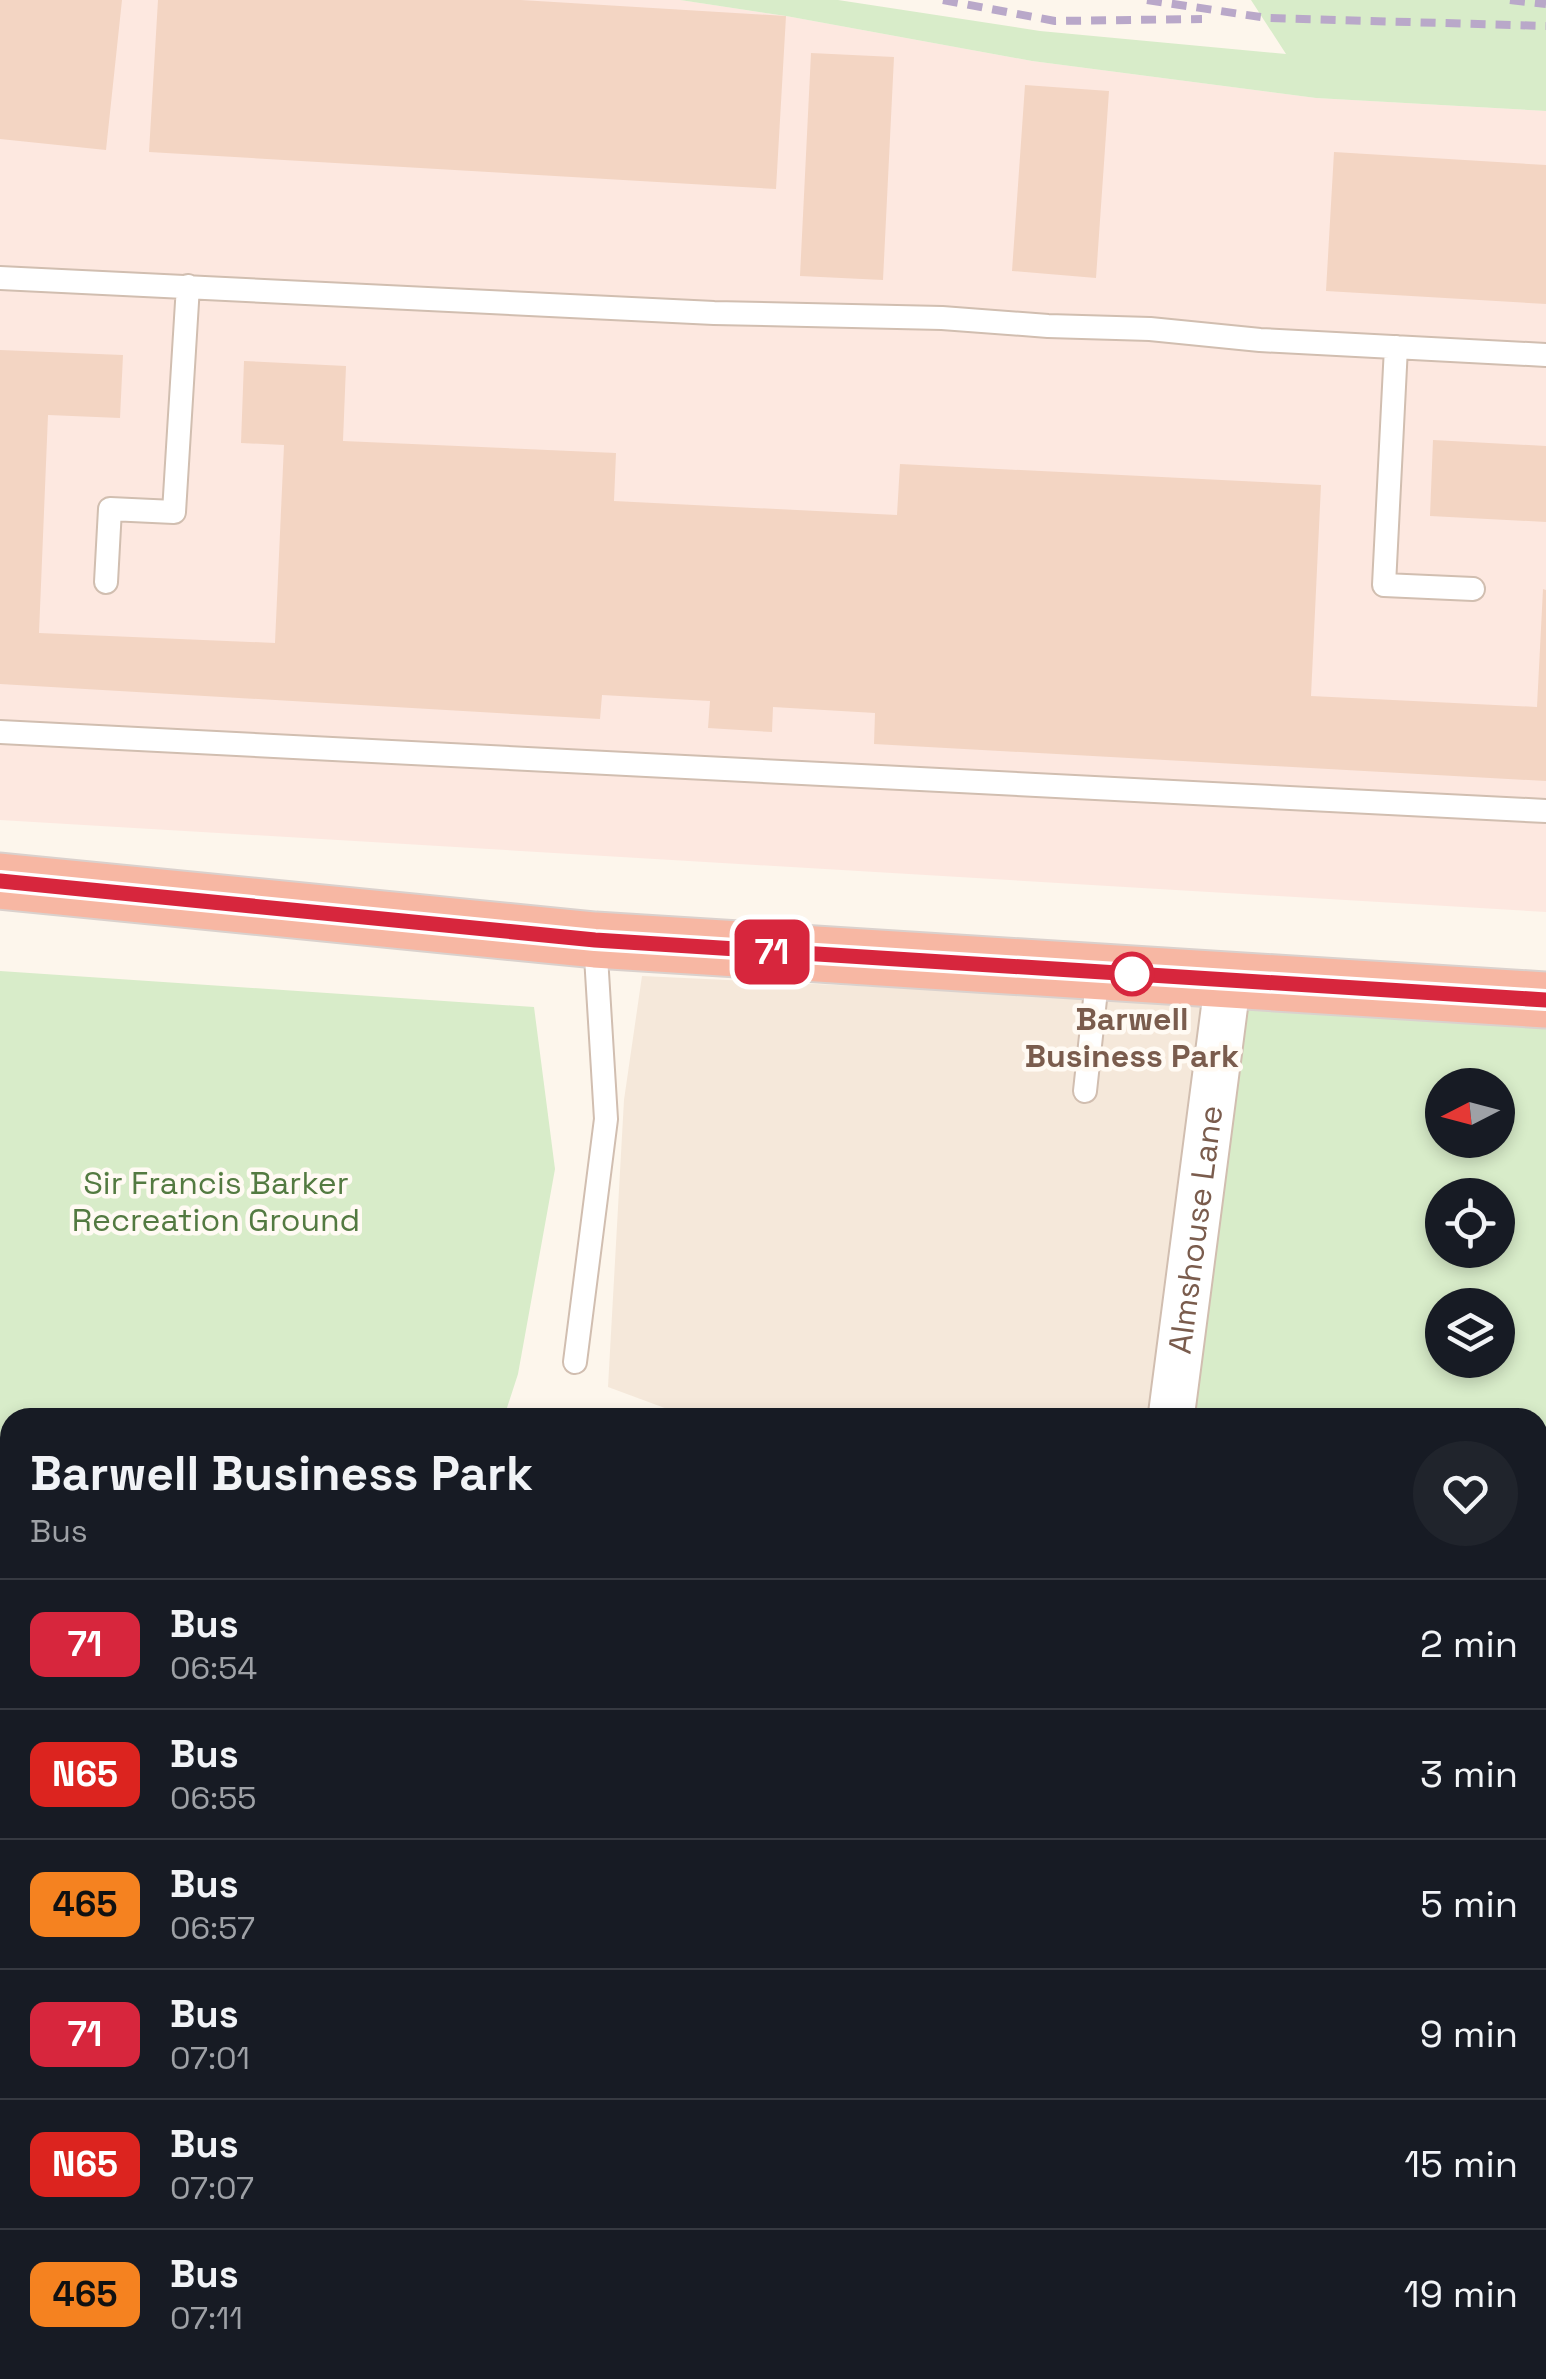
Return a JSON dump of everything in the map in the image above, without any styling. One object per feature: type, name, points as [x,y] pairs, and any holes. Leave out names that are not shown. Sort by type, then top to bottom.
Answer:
[{"type":"highway","points":[[0,882],[595,940],[1546,1000]]},
{"type":"street","name":"Almshouse Lane","points":[[1172,1408],[1228,980]]},
{"type":"lane","points":[[0,278],[714,313],[942,318],[1546,355]]},
{"type":"lane","points":[[106,582],[110,509],[174,512],[188,286]]},
{"type":"lane","points":[[1396,347],[1384,586],[1473,589]]},
{"type":"lane","points":[[0,732],[1546,811]]},
{"type":"lane","points":[[574,1362],[606,1119],[595,940]]},
{"type":"lane","points":[[1085,1091],[1098,972]]},
{"type":"shaded area","points":[[0,0],[680,0],[1032,61],[1316,98],[1546,111],[1546,912],[0,820]]},
{"type":"shaded area","points":[[642,976],[1203,1002],[1150,1408],[665,1408],[608,1387],[624,1100]]},
{"type":"green space","points":[[680,0],[838,0],[1040,31],[1286,54],[1251,0],[1546,0],[1546,111],[1316,98],[1032,61]]},
{"type":"green space","name":"Sir Francis Barker Recreation Ground","points":[[0,971],[534,1007],[555,1169],[518,1374],[507,1408],[0,1408]]},
{"type":"green space","points":[[1245,1005],[1546,1025],[1546,1408],[1193,1408]]},
{"type":"building","points":[[0,0],[122,0],[106,150],[0,139]]},
{"type":"building","points":[[158,0],[521,0],[786,16],[776,189],[149,152]]},
{"type":"building","points":[[811,53],[894,57],[883,280],[800,276]]},
{"type":"building","points":[[1025,85],[1109,91],[1096,278],[1012,271]]},
{"type":"building","points":[[1334,152],[1546,165],[1546,304],[1326,291]]},
{"type":"building","points":[[0,350],[123,355],[120,418],[48,415],[39,633],[275,643],[284,445],[241,443],[244,361],[346,366],[343,441],[616,453],[614,501],[897,515],[900,464],[1321,485],[1311,696],[1537,707],[1543,589],[1546,590],[1546,781],[874,744],[875,713],[773,707],[772,732],[708,728],[710,701],[602,695],[600,719],[0,684]]},
{"type":"building","points":[[1433,440],[1546,446],[1546,522],[1430,516]]},
{"type":"railway","points":[[943,0],[1055,21],[1202,19]]},
{"type":"railway","points":[[1147,0],[1267,18],[1546,26]]},
{"type":"railway","points":[[1510,0],[1546,4]]},
{"type":"bus line","name":"71","points":[[0,881],[595,940],[1546,1000]]},
{"type":"place","name":"Barwell Business Park","points":[[1132,974]]}]
